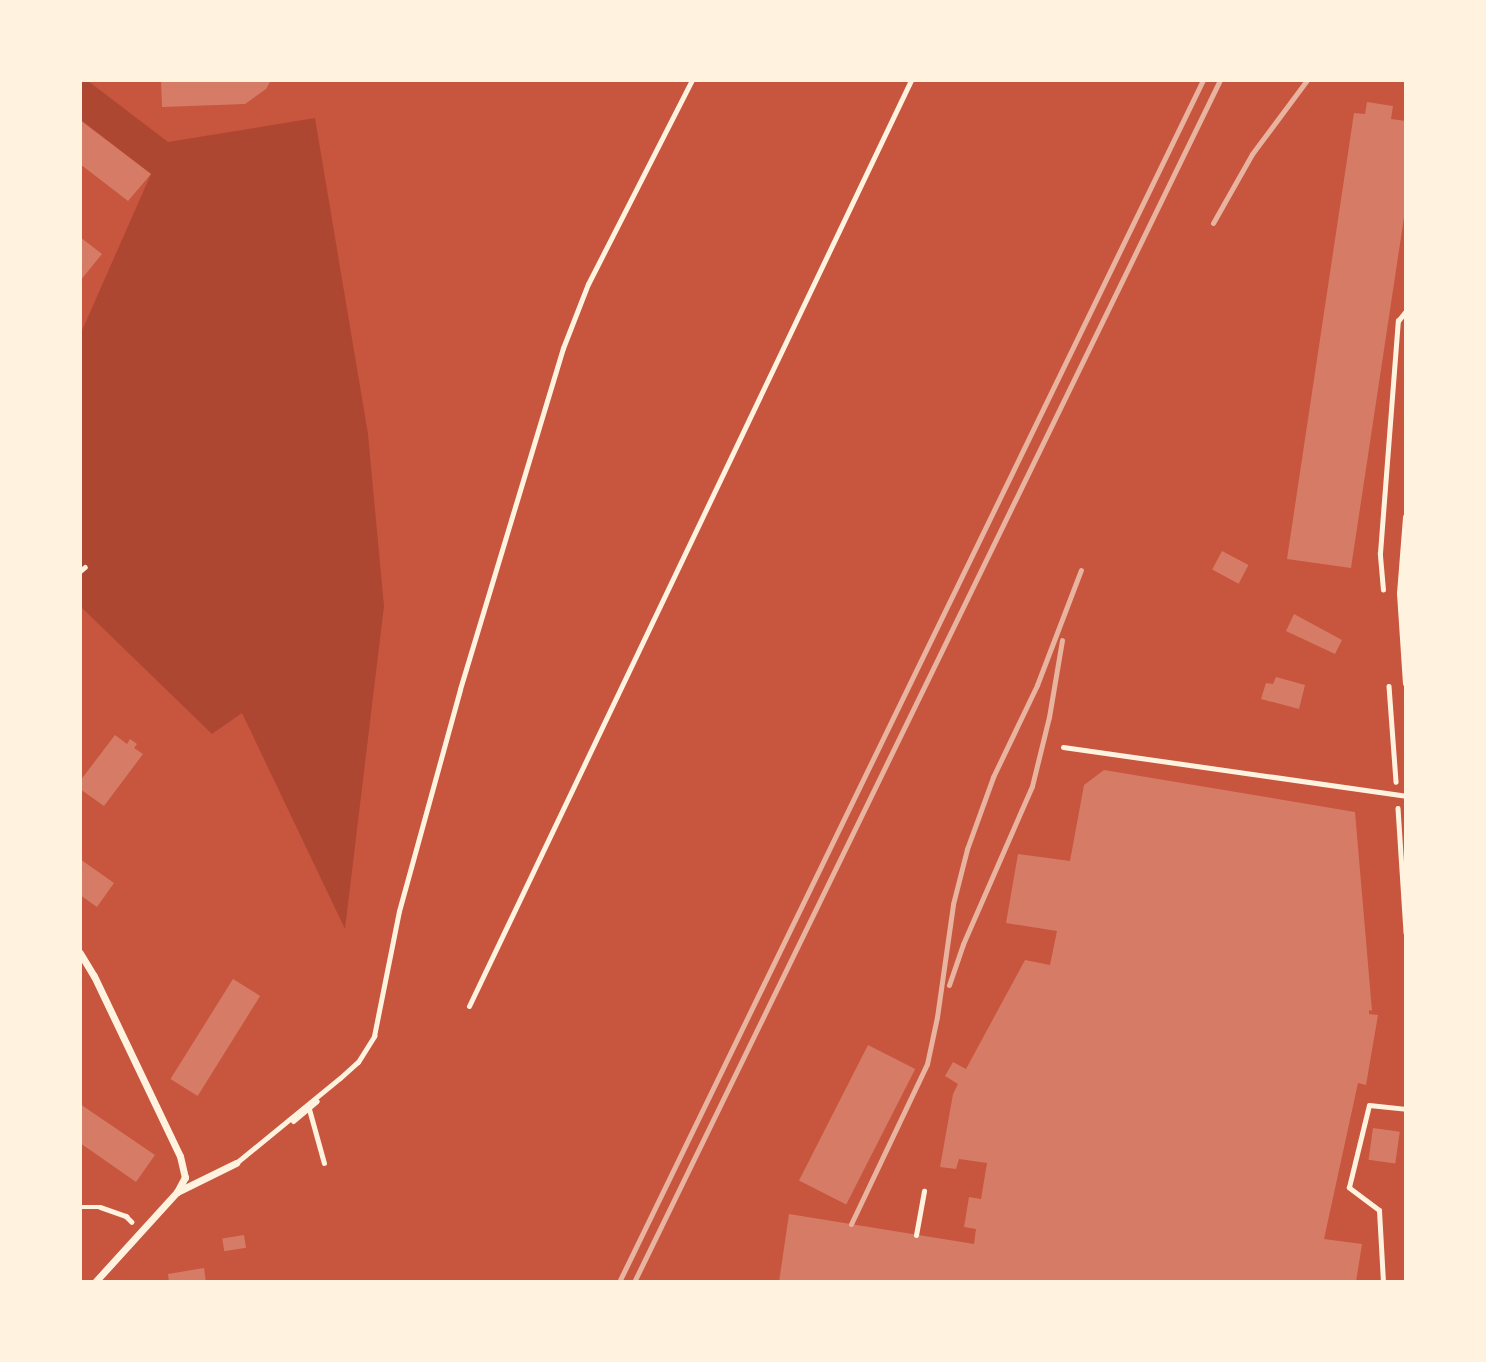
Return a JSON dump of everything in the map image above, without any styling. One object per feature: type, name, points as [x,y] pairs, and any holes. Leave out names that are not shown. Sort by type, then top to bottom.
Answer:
[{"type":"street","points":[[1405,517],[1400,593],[1405,683]]},
{"type":"street","points":[[80,953],[94,976],[180,1156],[185,1177],[177,1192],[95,1282]]},
{"type":"street","points":[[177,1192],[236,1163]]},
{"type":"lane","points":[[236,1163],[358,1062],[374,1036],[399,911],[453,715],[563,348],[588,284],[692,80]]},
{"type":"lane","points":[[469,1006],[911,80]]},
{"type":"lane","points":[[1063,747],[1405,796]]},
{"type":"lane","points":[[236,1163],[309,1109],[340,1078]]},
{"type":"lane","points":[[1383,1282],[1379,1210],[1349,1186],[1368,1105],[1405,1109]]},
{"type":"lane","points":[[309,1109],[324,1163]]},
{"type":"lane","points":[[916,1235],[924,1191]]},
{"type":"path","points":[[80,1207],[100,1207],[115,1211],[126,1216],[141,1231]]},
{"type":"shaded area","points":[[81,81],[88,81],[168,142],[315,118],[368,434],[384,606],[345,929],[242,713],[212,734],[81,607],[80,335],[151,174],[81,120]]},
{"type":"building","points":[[161,80],[271,80],[266,89],[245,104],[162,107]]},
{"type":"building","points":[[1367,102],[1393,106],[1391,119],[1406,121],[1406,204],[1351,568],[1287,559],[1354,113],[1365,114]]},
{"type":"building","points":[[80,120],[151,174],[128,201],[80,164]]},
{"type":"building","points":[[80,237],[102,254],[80,281]]},
{"type":"building","points":[[1222,551],[1248,565],[1239,584],[1212,570]]},
{"type":"building","points":[[1294,614],[1342,640],[1335,654],[1286,631]]},
{"type":"building","points":[[1276,677],[1305,685],[1299,709],[1261,699],[1266,683],[1273,684]]},
{"type":"building","points":[[115,735],[127,744],[130,739],[137,744],[134,748],[143,754],[104,806],[80,789],[80,781]]},
{"type":"building","points":[[1104,770],[1355,812],[1372,1011],[1369,1010],[1369,1014],[1378,1015],[1366,1085],[1358,1083],[1324,1239],[1362,1244],[1356,1282],[779,1282],[789,1214],[974,1244],[976,1229],[964,1227],[969,1197],[981,1199],[987,1163],[959,1159],[956,1169],[940,1167],[953,1094],[958,1084],[945,1076],[953,1062],[966,1069],[1025,960],[1050,965],[1057,931],[1006,923],[1018,854],[1070,861],[1084,785]]},
{"type":"building","points":[[80,859],[114,883],[97,907],[80,895]]},
{"type":"building","points":[[233,979],[260,996],[198,1096],[170,1079]]},
{"type":"building","points":[[868,1045],[915,1069],[846,1204],[799,1180]]},
{"type":"building","points":[[80,1104],[155,1155],[136,1182],[80,1143]]},
{"type":"building","points":[[1373,1128],[1400,1132],[1395,1163],[1369,1160]]},
{"type":"building","points":[[244,1235],[246,1248],[224,1251],[222,1238]]},
{"type":"building","points":[[204,1268],[206,1282],[169,1282],[168,1274]]},
{"type":"railway","points":[[619,1282],[1203,80]]},
{"type":"railway","points":[[634,1282],[1220,80]]},
{"type":"railway","points":[[1213,223],[1252,154],[1307,80]]},
{"type":"railway","points":[[851,1224],[927,1064],[937,1017],[953,904],[967,849],[993,777],[1037,685],[1081,570]]},
{"type":"railway","points":[[949,985],[963,944],[1032,786],[1049,717],[1062,640]]}]
